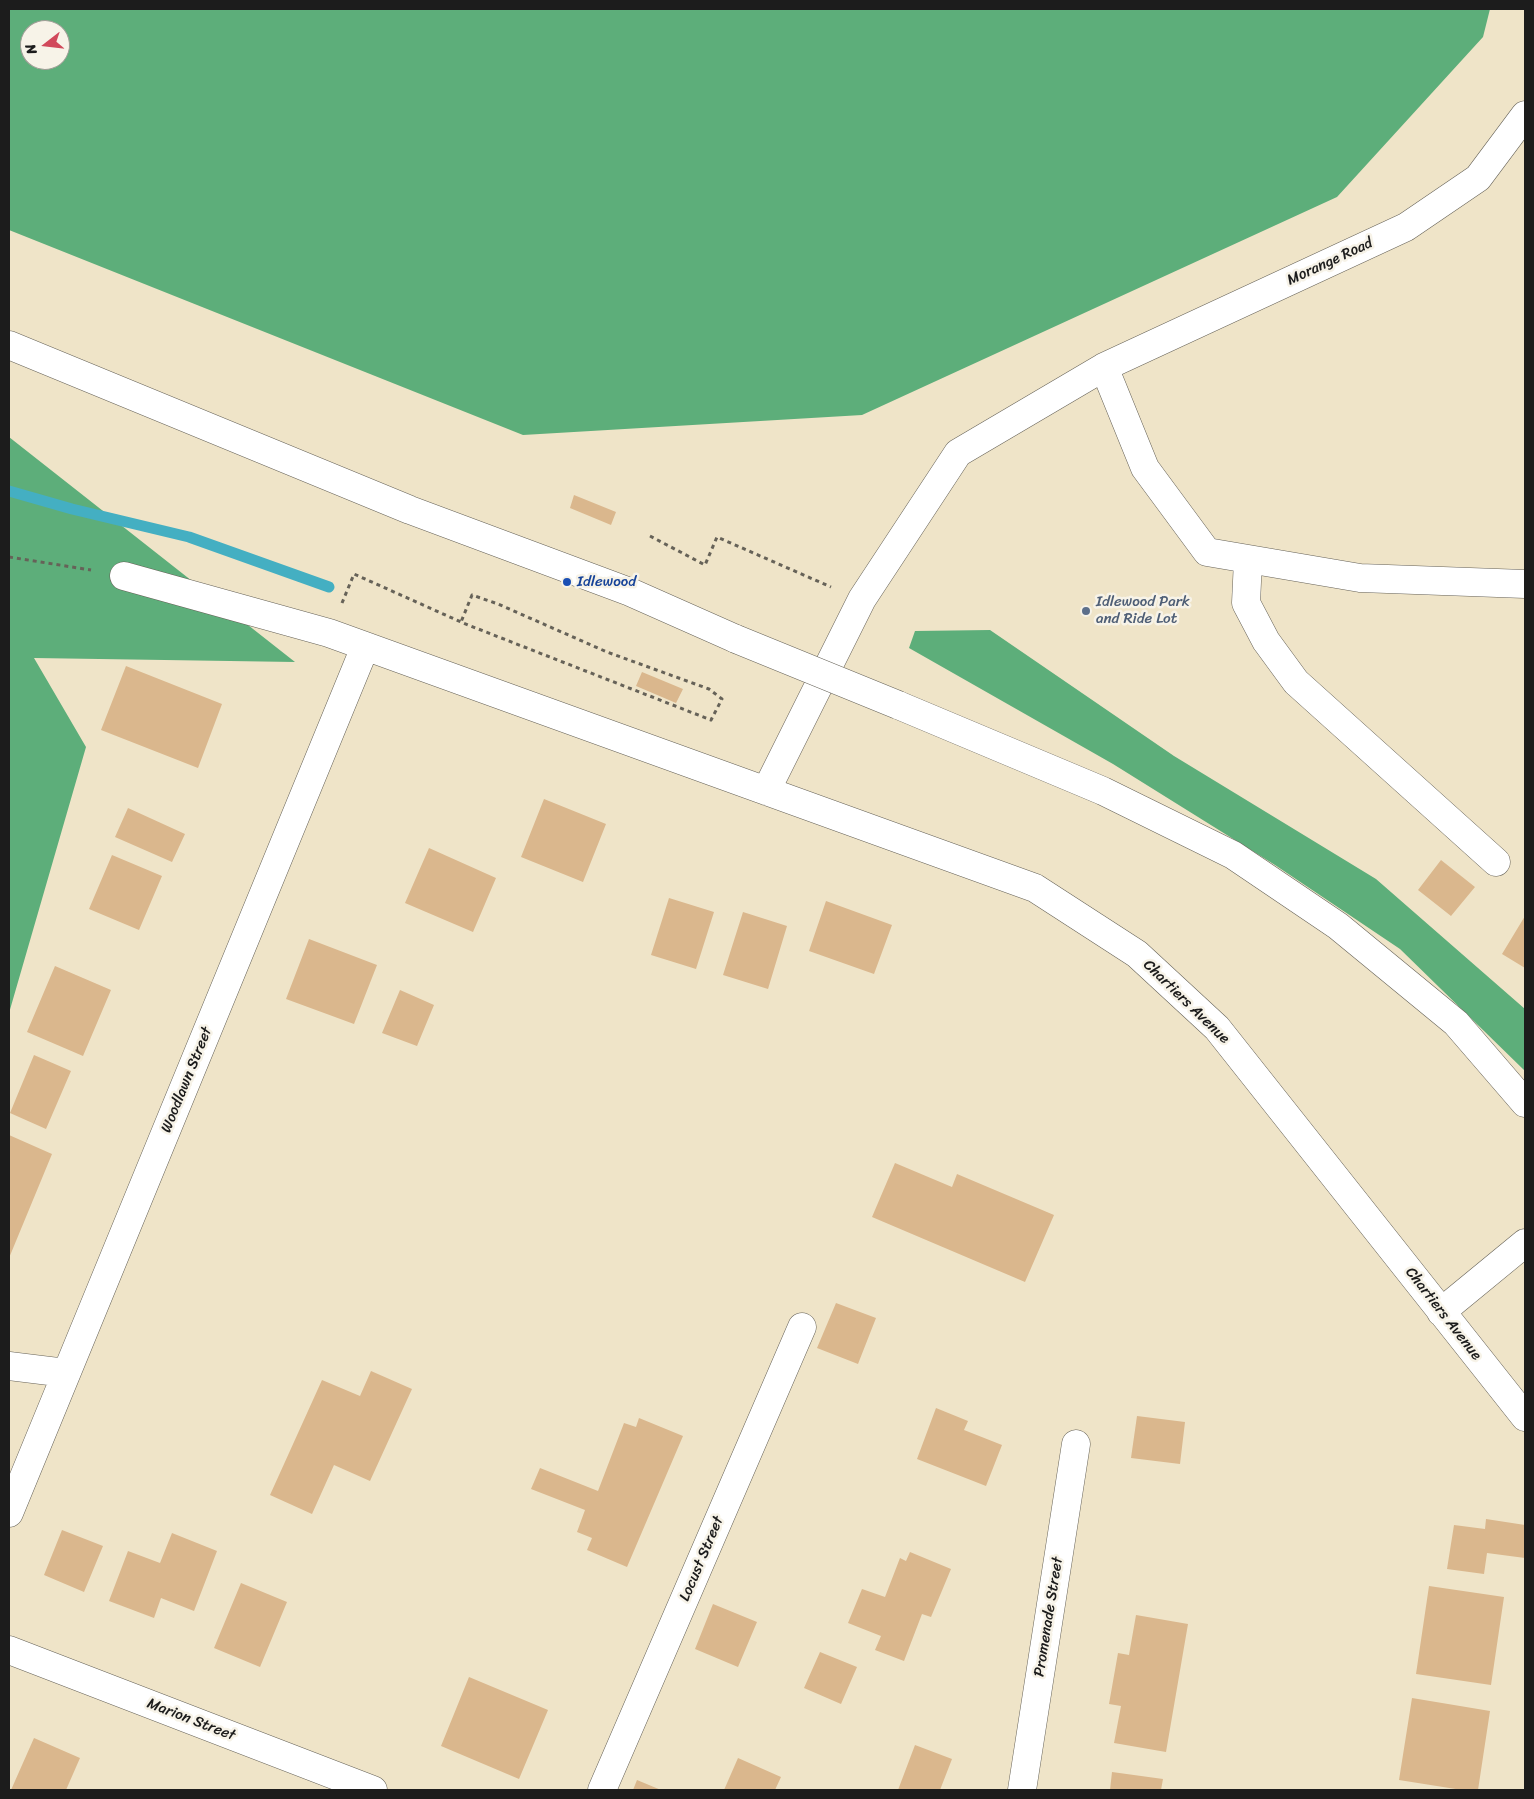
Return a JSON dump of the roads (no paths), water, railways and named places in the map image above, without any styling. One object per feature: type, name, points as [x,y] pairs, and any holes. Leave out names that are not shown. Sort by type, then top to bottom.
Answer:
[{"type":"street","name":"Morange Road","points":[[766,792],[862,599],[958,453],[1104,367],[1406,227],[1478,178],[1525,115]]},
{"type":"street","points":[[9,345],[410,510],[630,592],[736,639],[1104,791],[1233,855],[1338,926],[1456,1023],[1525,1103]]},
{"type":"street","points":[[1104,367],[1145,468],[1207,552],[1360,578],[1525,584]]},
{"type":"street","points":[[1248,560],[1246,603],[1266,642],[1296,682],[1496,862]]},
{"type":"street","name":"Chartiers Avenue","points":[[124,576],[330,633],[1035,888],[1136,954],[1217,1028],[1525,1417]]},
{"type":"street","name":"Woodlawn Street","points":[[9,1513],[365,647]]},
{"type":"street","points":[[1441,1312],[1525,1243]]},
{"type":"street","name":"Locust Street","points":[[602,1790],[802,1327]]},
{"type":"street","points":[[9,1366],[66,1372]]},
{"type":"street","name":"Promenade Street","points":[[1022,1790],[1076,1444]]},
{"type":"street","name":"Marion Street","points":[[9,1650],[372,1790]]},
{"type":"waterway","points":[[9,491],[72,509],[189,537],[329,587]]},
{"type":"place","name":"Idlewood","points":[[567,582]]},
{"type":"place","name":"Idlewood Park and Ride Lot","points":[[1086,611]]}]
